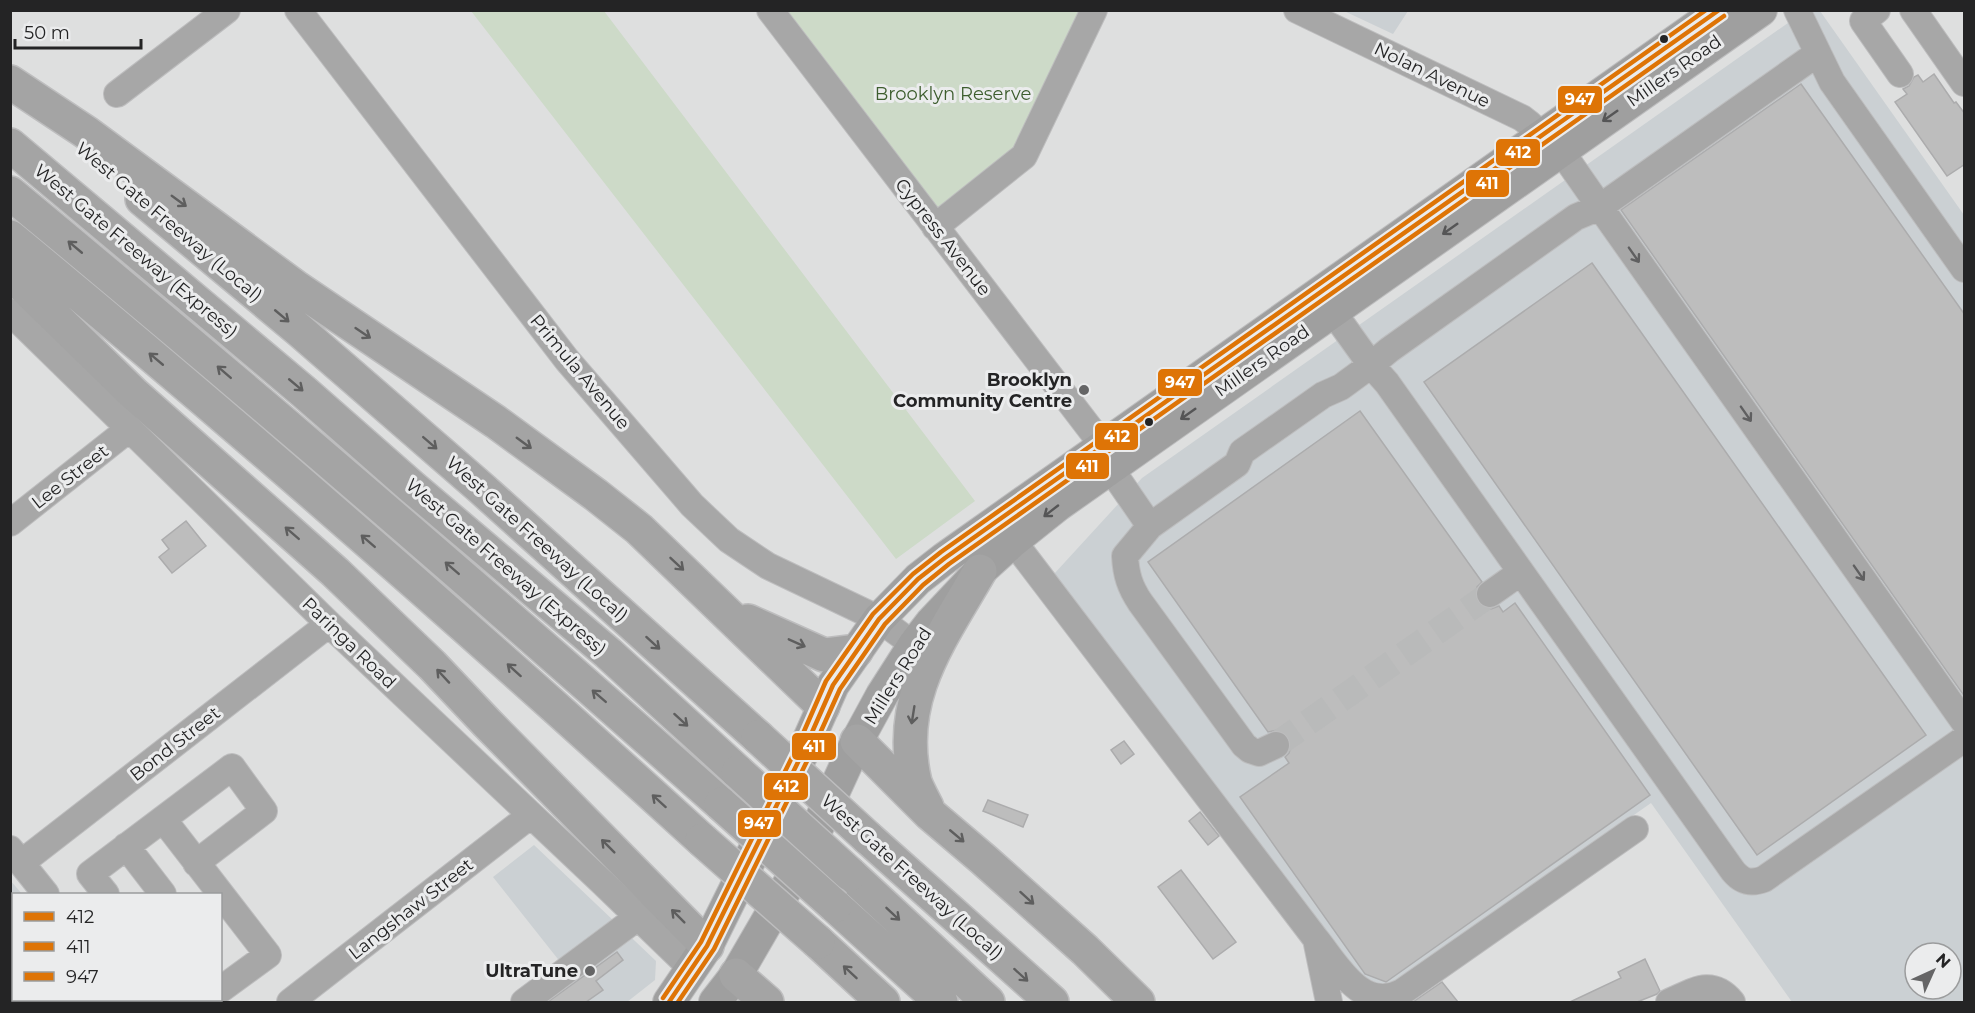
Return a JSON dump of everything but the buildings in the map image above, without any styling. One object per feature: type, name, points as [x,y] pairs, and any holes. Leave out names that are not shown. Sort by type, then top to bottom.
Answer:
[{"type":"highway","points":[[10,82],[87,133],[297,288],[496,422],[596,495],[639,528],[824,706]]},
{"type":"highway","name":"West Gate Freeway (Local)","points":[[10,91],[317,345],[499,504],[1052,1002]]},
{"type":"highway","name":"West Gate Freeway (Express)","points":[[10,145],[304,392],[608,653],[988,1002]]},
{"type":"highway","name":"West Gate Freeway (Express)","points":[[10,193],[166,322],[537,642],[722,804],[941,1002]]},
{"type":"highway","points":[[10,237],[229,420],[332,510],[883,1002]]},
{"type":"highway","points":[[10,273],[133,393],[335,572],[432,665],[700,958]]},
{"type":"highway","points":[[930,814],[916,783],[911,750],[911,726],[922,652],[980,571]]},
{"type":"highway","points":[[725,610],[824,655],[856,651]]},
{"type":"highway","points":[[857,741],[930,814],[1085,950],[1138,1002]]},
{"type":"highway","points":[[736,975],[767,1002]]},
{"type":"main road","name":"Millers Road","points":[[669,1002],[700,958],[805,748],[833,685],[879,619],[918,579],[945,558],[1110,459],[1333,312],[1553,147],[1720,10]]},
{"type":"main road","name":"Millers Road","points":[[980,571],[1110,459],[1553,147],[1761,10]]},
{"type":"main road","name":"Millers Road","points":[[715,1002],[736,975],[801,863],[857,741],[882,695],[922,652]]},
{"type":"main road","points":[[824,706],[857,741]]},
{"type":"main road","points":[[700,958],[736,975]]},
{"type":"street","points":[[117,94],[227,10]]},
{"type":"street","name":"Primula Avenue","points":[[298,10],[567,360],[692,505],[729,540],[768,566],[879,619],[922,652]]},
{"type":"street","name":"Cypress Avenue","points":[[770,10],[1110,459],[1150,526]]},
{"type":"street","points":[[935,227],[1024,156],[1094,10]]},
{"type":"street","name":"Nolan Avenue","points":[[1298,10],[1522,118],[1553,147],[1600,207],[1965,722]]},
{"type":"street","points":[[1797,10],[1832,82],[1965,268]]},
{"type":"street","points":[[1914,10],[1965,83]]},
{"type":"street","points":[[1871,12],[1863,21],[1900,74]]},
{"type":"street","points":[[1276,745],[1259,753],[1244,745],[1131,589],[1126,575],[1125,556],[1150,526],[1237,464],[1242,452],[1323,395],[1341,387],[1389,350],[1576,217],[1600,207],[1818,53]]},
{"type":"street","name":"Paringa Road","points":[[10,312],[329,624],[638,917],[700,958]]},
{"type":"street","points":[[1333,312],[1371,365],[1387,383],[1733,871],[1742,880],[1756,882],[1764,879],[1965,739]]},
{"type":"street","name":"Lee Street","points":[[10,523],[129,429]]},
{"type":"street","points":[[1013,541],[1316,939],[1354,987],[1363,994],[1377,998],[1394,996],[1635,829]]},
{"type":"street","points":[[1490,594],[1521,572]]},
{"type":"street","name":"Bond Street","points":[[16,856],[329,624]]},
{"type":"street","points":[[105,893],[90,874],[232,767],[264,811],[196,863]]},
{"type":"street","name":"Langshaw Street","points":[[290,1002],[531,815]]},
{"type":"street","points":[[163,819],[219,893]]},
{"type":"street","points":[[126,846],[162,893]]},
{"type":"street","points":[[16,856],[45,893]]},
{"type":"street","points":[[222,896],[268,955],[224,981]]},
{"type":"street","points":[[524,1002],[638,917]]},
{"type":"street","points":[[1316,939],[1329,1002]]},
{"type":"street","points":[[1669,1002],[1701,988],[1713,988],[1720,991],[1732,1002]]},
{"type":"shaded area","points":[[1344,11],[1408,11],[1393,34]]},
{"type":"shaded area","points":[[1805,11],[1820,11],[1964,215],[1964,1002],[1792,1002],[1651,803],[1390,986],[1374,984],[1352,967],[1082,614],[1054,574],[1142,478]]},
{"type":"shaded area","points":[[534,845],[656,961],[655,980],[627,1002],[520,1002],[565,968],[493,877]]},
{"type":"shaded area","points":[[10,880],[21,893],[12,893],[12,1001],[103,1002],[11,1002]]},
{"type":"green space","points":[[471,11],[604,11],[975,501],[896,559]]},
{"type":"green space","name":"Brooklyn Reserve","points":[[785,11],[1085,11],[1016,153],[944,218]]},
{"type":"tunnel","points":[[1276,745],[1490,594]]},
{"type":"transit line","name":"947","points":[[663,998],[701,942],[798,745],[826,681],[873,614],[913,574],[1706,10]]},
{"type":"transit line","name":"412","points":[[669,1002],[707,946],[805,748],[833,685],[879,619],[918,579],[1719,10]]},
{"type":"transit line","name":"411","points":[[678,1002],[714,949],[812,751],[840,689],[885,624],[923,585],[949,564],[1724,16]]},
{"type":"place","name":"Brooklyn Community Centre","points":[[1084,390]]},
{"type":"place","name":"UltraTune","points":[[590,971]]}]
